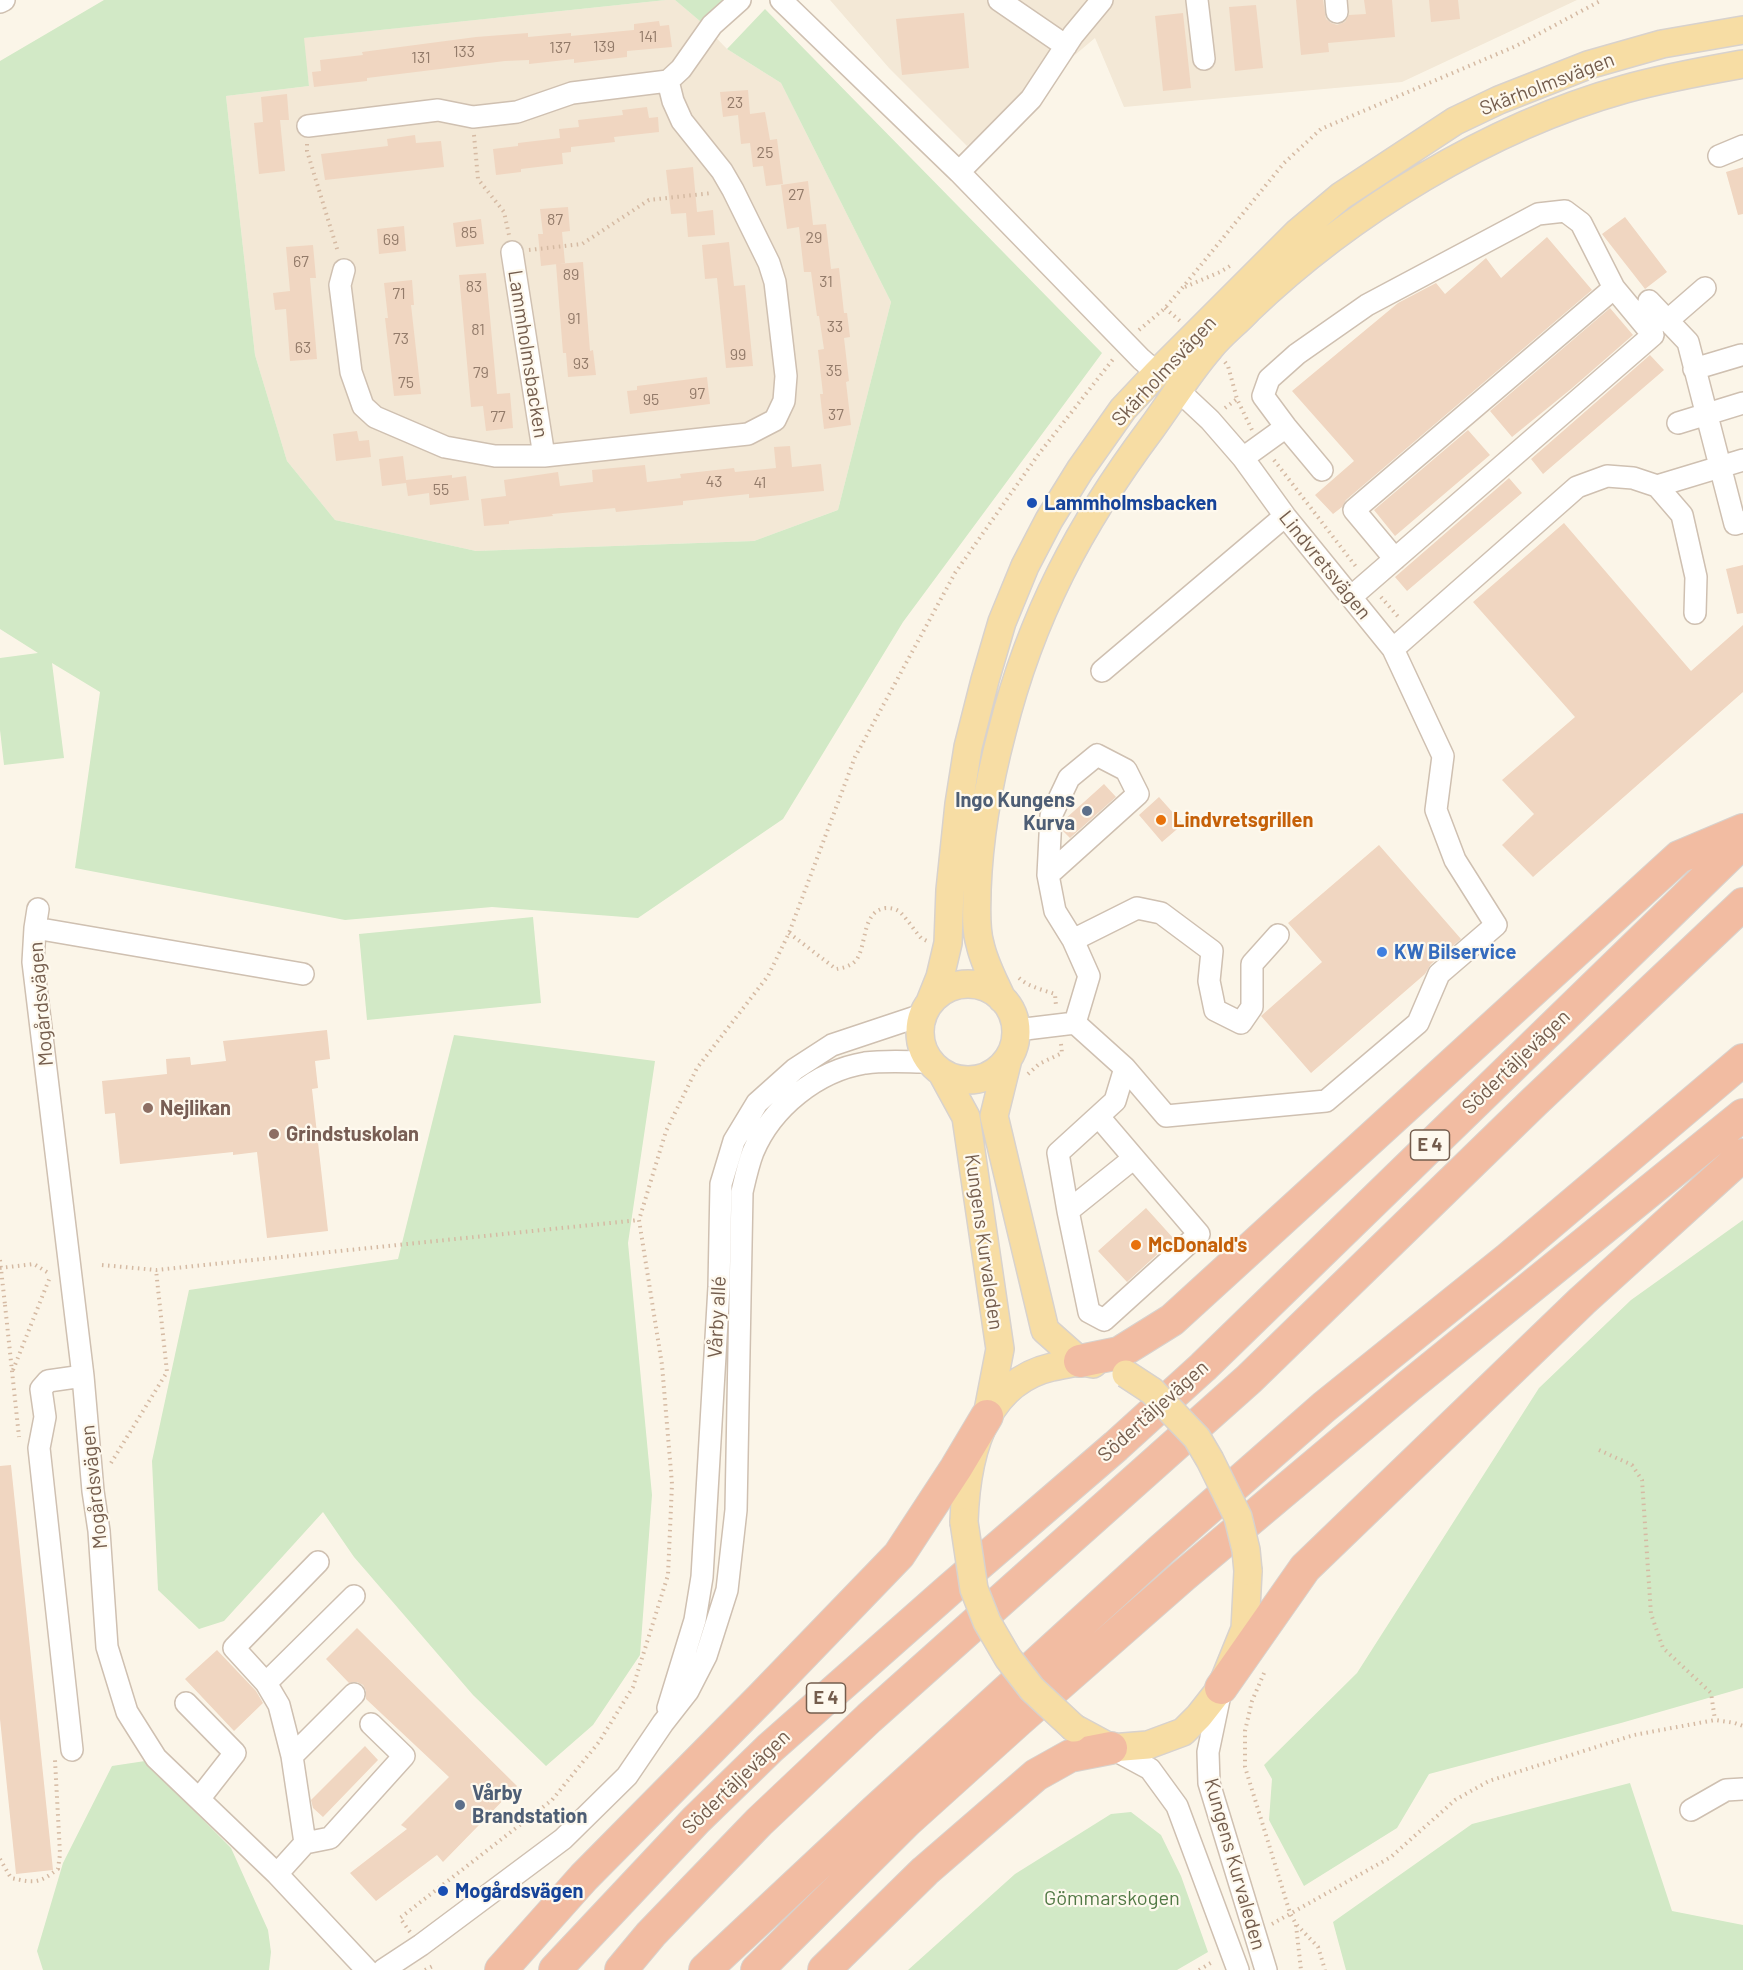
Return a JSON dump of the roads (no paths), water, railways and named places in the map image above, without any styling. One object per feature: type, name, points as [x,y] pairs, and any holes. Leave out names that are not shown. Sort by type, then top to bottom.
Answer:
[{"type":"highway","points":[[1080,1361],[1119,1353],[1172,1320],[1679,857],[1743,830]]},
{"type":"highway","name":"Södertäljevägen","points":[[555,1970],[696,1820],[770,1748],[1116,1446],[1203,1367],[1743,842]]},
{"type":"highway","points":[[621,1970],[651,1934],[759,1822],[869,1718],[1249,1379],[1534,1102],[1743,904]]},
{"type":"highway","points":[[705,1970],[884,1803],[1204,1512],[1324,1407],[1509,1258],[1743,1060]]},
{"type":"highway","points":[[757,1970],[907,1821],[1174,1584],[1359,1428],[1743,1115]]},
{"type":"highway","points":[[1221,1688],[1305,1568],[1582,1301],[1743,1155]]},
{"type":"highway","points":[[501,1970],[584,1876],[761,1698],[898,1555],[956,1468],[987,1416]]},
{"type":"highway","points":[[824,1970],[926,1871],[1036,1775],[1070,1756],[1111,1748]]},
{"type":"main road","name":"Skärholmsvägen","points":[[926,1008],[940,977],[948,943],[952,869],[968,747],[1002,622],[1030,557],[1050,519],[1080,470],[1123,409],[1156,373],[1297,233],[1341,196],[1455,121],[1499,100],[1588,65],[1662,45],[1743,30]]},
{"type":"main road","name":"Skärholmsvägen","points":[[1002,999],[979,942],[976,912],[978,861],[983,819],[1006,714],[1044,606],[1065,561],[1095,509],[1129,459],[1210,348],[1275,285],[1322,246],[1424,177],[1497,139],[1554,114],[1624,90],[1697,72],[1743,64]]},
{"type":"main road","points":[[1156,373],[1179,391]]},
{"type":"main road","points":[[966,984],[986,988],[1002,999],[1013,1013],[1017,1030],[1015,1046],[1008,1059],[994,1072],[977,1079],[959,1080],[936,1068],[922,1048],[919,1031],[926,1008],[940,993],[966,984]]},
{"type":"main road","name":"Kungens Kurvaleden","points":[[1008,1059],[994,1116],[1045,1330],[1080,1361]]},
{"type":"main road","name":"Kungens Kurvaleden","points":[[936,1068],[966,1117],[1000,1349],[987,1416]]},
{"type":"main road","points":[[1080,1361],[1126,1374],[1152,1391],[1197,1438],[1239,1517],[1248,1571],[1245,1629],[1221,1688],[1199,1716],[1183,1732],[1149,1745],[1111,1748],[1074,1728],[1032,1689],[1008,1658],[987,1622],[974,1589],[964,1522],[965,1493],[972,1457],[987,1416],[1011,1388],[1035,1371],[1080,1361]]},
{"type":"street","points":[[308,126],[438,110],[473,117],[517,112],[572,93],[668,81],[681,69],[712,25],[740,0]]},
{"type":"street","points":[[781,0],[959,172],[1156,373]]},
{"type":"street","points":[[999,0],[1066,45]]},
{"type":"street","points":[[959,172],[1031,99],[1066,45],[1101,0]]},
{"type":"street","points":[[1197,0],[1204,59]]},
{"type":"street","points":[[1697,72],[1743,72]]},
{"type":"street","name":"Lammholmsbacken","points":[[344,270],[340,285],[351,372],[363,406],[375,417],[445,447],[495,456],[544,456],[748,434],[775,420],[784,402],[786,376],[775,282],[769,263],[734,190],[722,171],[682,121],[673,101],[668,81]]},
{"type":"street","points":[[1719,156],[1743,146]]},
{"type":"street","points":[[1322,470],[1263,396],[1269,379],[1297,354],[1367,305],[1538,214],[1565,211],[1581,223],[1614,288],[1653,335],[1351,597]]},
{"type":"street","name":"Lammholmsbacken","points":[[512,252],[544,456]]},
{"type":"street","points":[[1395,559],[1353,510],[1614,288]]},
{"type":"street","points":[[1667,321],[1706,288]]},
{"type":"street","points":[[1649,301],[1688,342],[1736,524],[1743,522]]},
{"type":"street","points":[[1694,369],[1741,355]]},
{"type":"street","name":"Lindvretsvägen","points":[[1125,1068],[1166,1116],[1326,1101],[1418,1023],[1439,974],[1496,925],[1455,860],[1436,810],[1443,756],[1393,649],[1285,516],[1243,458],[1210,420],[1179,391]]},
{"type":"street","points":[[1678,423],[1743,403]]},
{"type":"street","points":[[1243,458],[1286,427]]},
{"type":"street","points":[[1657,486],[1743,460]]},
{"type":"street","points":[[1393,649],[1577,487],[1608,476],[1633,478],[1657,486],[1682,515],[1696,577],[1695,613]]},
{"type":"street","points":[[1102,671],[1285,516]]},
{"type":"street","points":[[1048,875],[1138,794],[1126,770],[1098,755],[1069,778],[1051,816],[1048,875],[1055,911],[1073,940],[1089,976],[1066,1024]]},
{"type":"street","points":[[1073,940],[1137,908],[1161,912],[1212,951],[1209,981],[1215,1010],[1241,1023],[1252,1007],[1252,964],[1278,935]]},
{"type":"street","name":"Mogårdsvägen","points":[[303,974],[37,918],[33,962],[83,1376],[93,1491],[99,1531],[107,1647],[127,1712],[156,1758],[277,1874],[367,1970]]},
{"type":"street","name":"Vårby allé","points":[[663,1723],[694,1620],[702,1577],[719,1287],[721,1184],[734,1141],[757,1102],[795,1069],[832,1045],[926,1008]]},
{"type":"street","points":[[1017,1030],[1066,1024],[1125,1068],[1115,1101],[1058,1153],[1089,1312],[1104,1320],[1199,1234],[1099,1117]]},
{"type":"street","name":"Vårby allé","points":[[383,1970],[421,1945],[563,1839],[627,1776],[688,1691],[706,1656],[727,1590],[736,1510],[742,1192],[753,1152],[766,1127],[803,1090],[822,1077],[845,1068],[882,1061],[936,1068]]},
{"type":"street","points":[[1068,1211],[1134,1158]]},
{"type":"street","points":[[63,1754],[39,1448],[45,1417],[41,1389],[48,1381],[83,1376]]},
{"type":"street","points":[[305,1843],[292,1756],[279,1705],[266,1683],[234,1648],[318,1562]]},
{"type":"street","points":[[266,1683],[354,1596]]},
{"type":"street","name":"Kungens Kurvaleden","points":[[1221,1688],[1208,1752],[1209,1783],[1266,1970]]},
{"type":"street","points":[[292,1756],[354,1694]]},
{"type":"street","points":[[186,1703],[236,1753],[199,1799]]},
{"type":"street","points":[[277,1874],[305,1843],[330,1838],[404,1756],[371,1724]]},
{"type":"street","name":"Kungens Kurvaleden","points":[[1111,1748],[1150,1769],[1177,1806],[1238,1970]]},
{"type":"street","points":[[1691,1810],[1726,1790],[1743,1789]]},
{"type":"place","name":"Lammholmsbacken","points":[[1032,503]]},
{"type":"place","name":"Ingo Kungens Kurva","points":[[1087,811]]},
{"type":"place","name":"Lindvretsgrillen","points":[[1161,820]]},
{"type":"place","name":"KW Bilservice","points":[[1382,952]]},
{"type":"place","name":"Nejlikan","points":[[148,1108]]},
{"type":"place","name":"Grindstuskolan","points":[[274,1134]]},
{"type":"place","name":"McDonald's","points":[[1136,1245]]},
{"type":"place","name":"Vårby Brandstation","points":[[460,1805]]},
{"type":"place","name":"Mogårdsvägen","points":[[443,1891]]},
{"type":"park label","name":"Gömmarskogen","points":[[1112,1898]]}]
